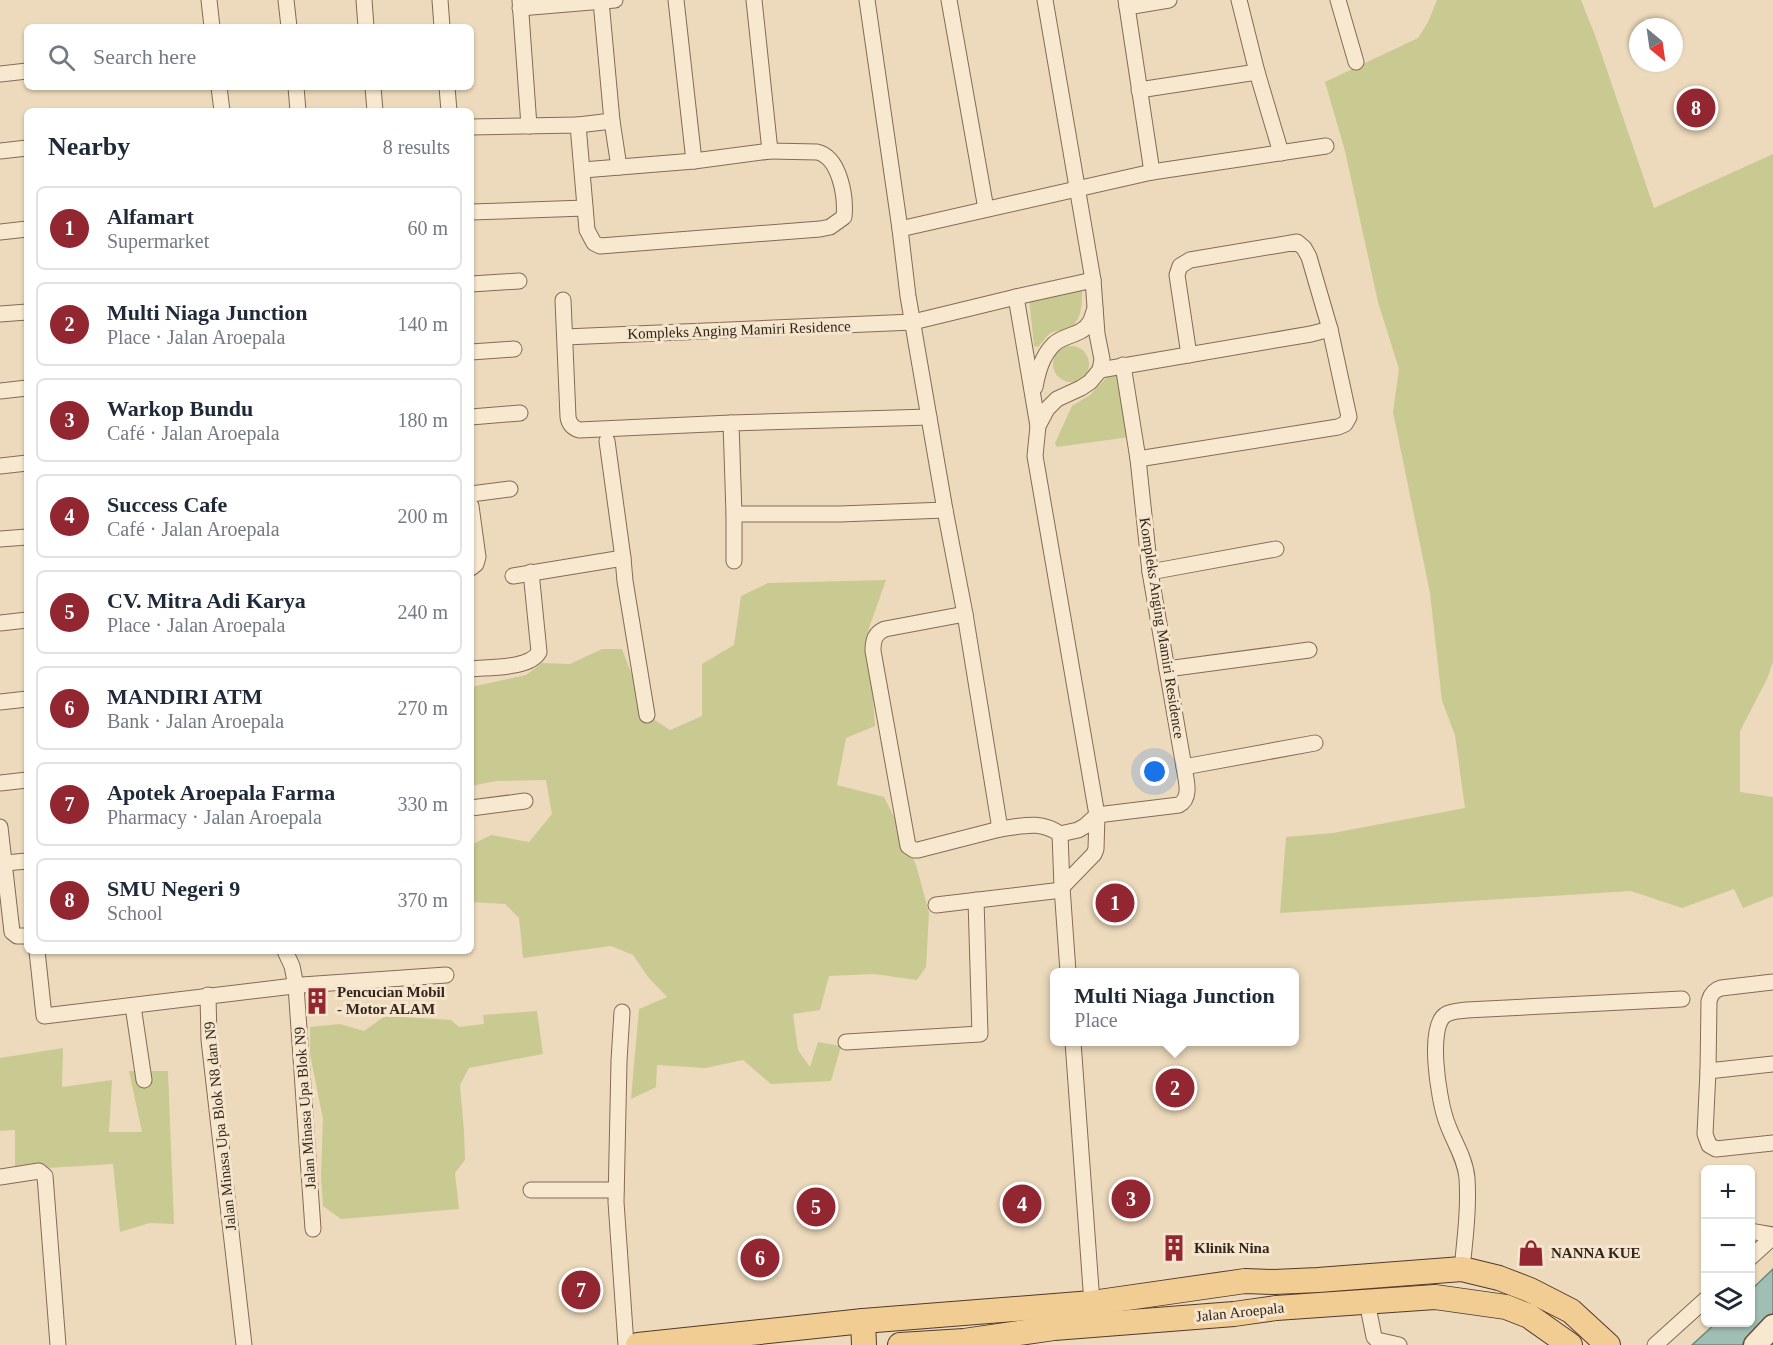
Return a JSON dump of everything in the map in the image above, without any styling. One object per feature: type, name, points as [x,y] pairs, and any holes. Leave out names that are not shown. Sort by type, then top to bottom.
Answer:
[{"type":"main road","name":"Jalan Aroepala","points":[[638,1345],[863,1321],[1092,1303],[1245,1281],[1313,1281],[1462,1269],[1498,1278],[1530,1290],[1571,1311],[1608,1345]]},
{"type":"main road","name":"Jalan Aroepala","points":[[900,1345],[1055,1336],[1276,1308],[1435,1297],[1506,1307],[1529,1316],[1570,1345]]},
{"type":"main road","points":[[863,1321],[864,1345]]},
{"type":"street","points":[[209,0],[212,24]]},
{"type":"street","points":[[286,0],[289,24]]},
{"type":"street","points":[[363,0],[366,24]]},
{"type":"street","points":[[440,0],[442,24]]},
{"type":"street","points":[[676,0],[694,161]]},
{"type":"street","points":[[754,0],[770,151]]},
{"type":"street","points":[[867,0],[908,296],[965,614],[1000,829]]},
{"type":"street","points":[[950,0],[986,209]]},
{"type":"street","points":[[1038,426],[1047,410],[1057,399],[1090,382],[1100,370],[1102,359],[1096,334],[1093,280],[1046,0]]},
{"type":"street","points":[[1152,172],[1126,4],[1168,0]]},
{"type":"street","points":[[1239,0],[1281,153]]},
{"type":"street","points":[[1338,0],[1356,62]]},
{"type":"street","points":[[529,126],[520,4],[608,1],[612,121],[619,167]]},
{"type":"street","points":[[0,74],[24,71]]},
{"type":"street","points":[[1139,90],[1257,72]]},
{"type":"street","points":[[219,90],[222,108]]},
{"type":"street","points":[[296,90],[298,108]]},
{"type":"street","points":[[373,90],[375,108]]},
{"type":"street","points":[[447,90],[449,108]]},
{"type":"street","points":[[474,127],[578,125],[612,121]]},
{"type":"street","points":[[578,125],[588,234],[594,243],[600,246],[820,229],[830,227],[844,217],[844,192],[835,168],[822,153],[770,151],[694,161],[583,170]]},
{"type":"street","points":[[900,229],[1152,172],[1326,146]]},
{"type":"street","points":[[0,151],[24,148]]},
{"type":"street","points":[[474,212],[585,208]]},
{"type":"street","points":[[0,232],[24,229]]},
{"type":"street","points":[[1138,459],[1321,430],[1345,424],[1349,417],[1330,329],[1307,251],[1297,242],[1190,260],[1180,266],[1177,275],[1189,355]]},
{"type":"street","name":"Kompleks Anging Mamiri Residence","points":[[565,337],[913,322],[1093,280]]},
{"type":"street","points":[[474,284],[519,281]]},
{"type":"street","points":[[936,904],[1062,889],[1096,849],[1097,815],[1035,456],[1038,426],[1016,297]]},
{"type":"street","points":[[563,300],[568,417],[575,429],[929,417]]},
{"type":"street","points":[[1033,397],[1040,364],[1054,344],[1065,337],[1079,333],[1089,324],[1095,309]]},
{"type":"street","points":[[0,314],[24,312]]},
{"type":"street","points":[[1100,370],[1330,329]]},
{"type":"street","points":[[474,352],[514,349]]},
{"type":"street","name":"Kompleks Anging Mamiri Residence","points":[[1060,834],[1078,830],[1097,815],[1179,805],[1188,795],[1150,572],[1138,459],[1123,365]]},
{"type":"street","points":[[0,391],[24,388]]},
{"type":"street","points":[[474,417],[520,413]]},
{"type":"street","points":[[731,423],[735,514],[734,561]]},
{"type":"street","points":[[608,441],[647,715]]},
{"type":"street","points":[[0,466],[24,463]]},
{"type":"street","points":[[474,494],[510,489]]},
{"type":"street","points":[[735,514],[840,514],[945,510]]},
{"type":"street","points":[[474,528],[478,557],[474,566]]},
{"type":"street","points":[[0,539],[24,537]]},
{"type":"street","points":[[1150,572],[1276,549]]},
{"type":"street","points":[[513,576],[623,558]]},
{"type":"street","points":[[474,669],[523,663],[539,652],[531,572]]},
{"type":"street","points":[[965,614],[885,629],[879,631],[873,643],[908,846],[918,850],[1000,829],[1036,824],[1060,834],[1068,968]]},
{"type":"street","points":[[0,623],[24,620]]},
{"type":"street","points":[[1167,669],[1309,650]]},
{"type":"street","points":[[0,702],[24,699]]},
{"type":"street","points":[[1184,767],[1315,743]]},
{"type":"street","points":[[0,783],[24,780]]},
{"type":"street","points":[[474,808],[525,801]]},
{"type":"street","points":[[0,827],[20,934]]},
{"type":"street","points":[[5,863],[24,861]]},
{"type":"street","points":[[846,1042],[980,1034],[976,900]]},
{"type":"street","points":[[37,954],[44,1016],[296,986],[446,975]]},
{"type":"street","name":"Jalan Minasa Upa Blok N9","points":[[293,958],[313,1229]]},
{"type":"street","points":[[1773,982],[1721,988],[1711,995],[1705,1134],[1709,1145],[1716,1149],[1773,1143]]},
{"type":"street","name":"Jalan Minasa Upa Blok N8 dan N9","points":[[208,995],[209,1040],[244,1345]]},
{"type":"street","points":[[1462,1269],[1467,1215],[1467,1176],[1445,1118],[1440,1091],[1435,1040],[1438,1023],[1443,1016],[1467,1010],[1682,999]]},
{"type":"street","points":[[134,1006],[144,1080]]},
{"type":"street","points":[[622,1012],[616,1202],[626,1345]]},
{"type":"street","points":[[1073,1046],[1092,1303]]},
{"type":"street","points":[[1708,1071],[1773,1064]]},
{"type":"street","points":[[0,1177],[39,1171],[45,1176],[58,1345]]},
{"type":"street","points":[[531,1191],[616,1190]]},
{"type":"street","points":[[1755,1232],[1773,1236]]},
{"type":"street","points":[[1755,1253],[1773,1236]]},
{"type":"street","points":[[1367,1302],[1374,1336],[1377,1340],[1399,1345]]},
{"type":"street","points":[[1655,1345],[1701,1304]]},
{"type":"street","points":[[1755,1345],[1773,1326]]},
{"type":"green space","points":[[1437,0],[1581,0],[1654,208],[1773,154],[1773,662],[1767,679],[1740,731],[1740,792],[1773,797],[1773,896],[1743,908],[1734,889],[1682,908],[1631,891],[1280,913],[1286,837],[1333,833],[1465,808],[1455,735],[1442,701],[1430,593],[1393,412],[1399,369],[1378,302],[1345,151],[1325,82],[1418,38]]},
{"type":"green space","points":[[1082,288],[1080,312],[1075,323],[1065,330],[1051,333],[1038,347],[1034,346],[1029,298]]},
{"type":"green space","points":[[1071,346],[1084,351],[1089,364],[1084,377],[1071,382],[1058,377],[1053,364],[1058,351]]},
{"type":"green space","points":[[1119,369],[1130,437],[1057,447],[1055,443],[1072,406],[1090,395],[1113,371]]},
{"type":"green space","points":[[886,580],[868,631],[875,726],[846,738],[837,785],[884,797],[907,843],[917,868],[929,913],[926,967],[917,980],[874,974],[829,976],[820,1010],[793,1014],[798,1050],[810,1067],[818,1042],[841,1046],[831,1081],[771,1084],[743,1060],[705,1068],[657,1065],[656,1087],[631,1099],[639,1009],[667,997],[648,977],[633,955],[611,946],[523,958],[519,918],[505,904],[474,902],[474,844],[491,835],[529,842],[552,814],[546,780],[496,781],[474,785],[474,686],[526,675],[542,663],[570,664],[602,649],[622,649],[647,715],[670,730],[702,716],[702,664],[734,645],[741,596],[768,583]]},
{"type":"green space","points":[[537,1011],[543,1054],[469,1068],[460,1085],[465,1160],[455,1173],[459,1209],[341,1219],[323,1206],[321,1176],[323,1119],[310,1054],[310,1027],[340,1024],[364,1031],[385,1016],[451,1020],[459,1027],[484,1024],[483,1015]]},
{"type":"green space","points":[[63,1048],[62,1087],[112,1080],[109,1132],[142,1132],[129,1071],[168,1071],[174,1224],[150,1223],[120,1232],[113,1164],[15,1170],[15,1130],[0,1131],[0,1058]]},
{"type":"water","points":[[1773,1269],[1773,1323],[1752,1345],[1692,1345],[1712,1327],[1755,1327],[1755,1286]]},
{"type":"place","name":"SMU Negeri 9","points":[[1696,108]]},
{"type":"place","name":"Alfamart","points":[[1115,903]]},
{"type":"place","name":"Pencucian Mobil - Motor ALAM","points":[[317,1001]]},
{"type":"place","name":"Multi Niaga Junction","points":[[1175,1088]]},
{"type":"place","name":"Warkop Bundu","points":[[1131,1199]]},
{"type":"place","name":"Success Cafe","points":[[1022,1204]]},
{"type":"place","name":"CV. Mitra Adi Karya","points":[[816,1207]]},
{"type":"place","name":"Klinik Nina","points":[[1174,1248]]},
{"type":"place","name":"NANNA KUE","points":[[1531,1253]]},
{"type":"place","name":"MANDIRI ATM","points":[[760,1258]]},
{"type":"place","name":"Apotek Aroepala Farma","points":[[581,1290]]}]
